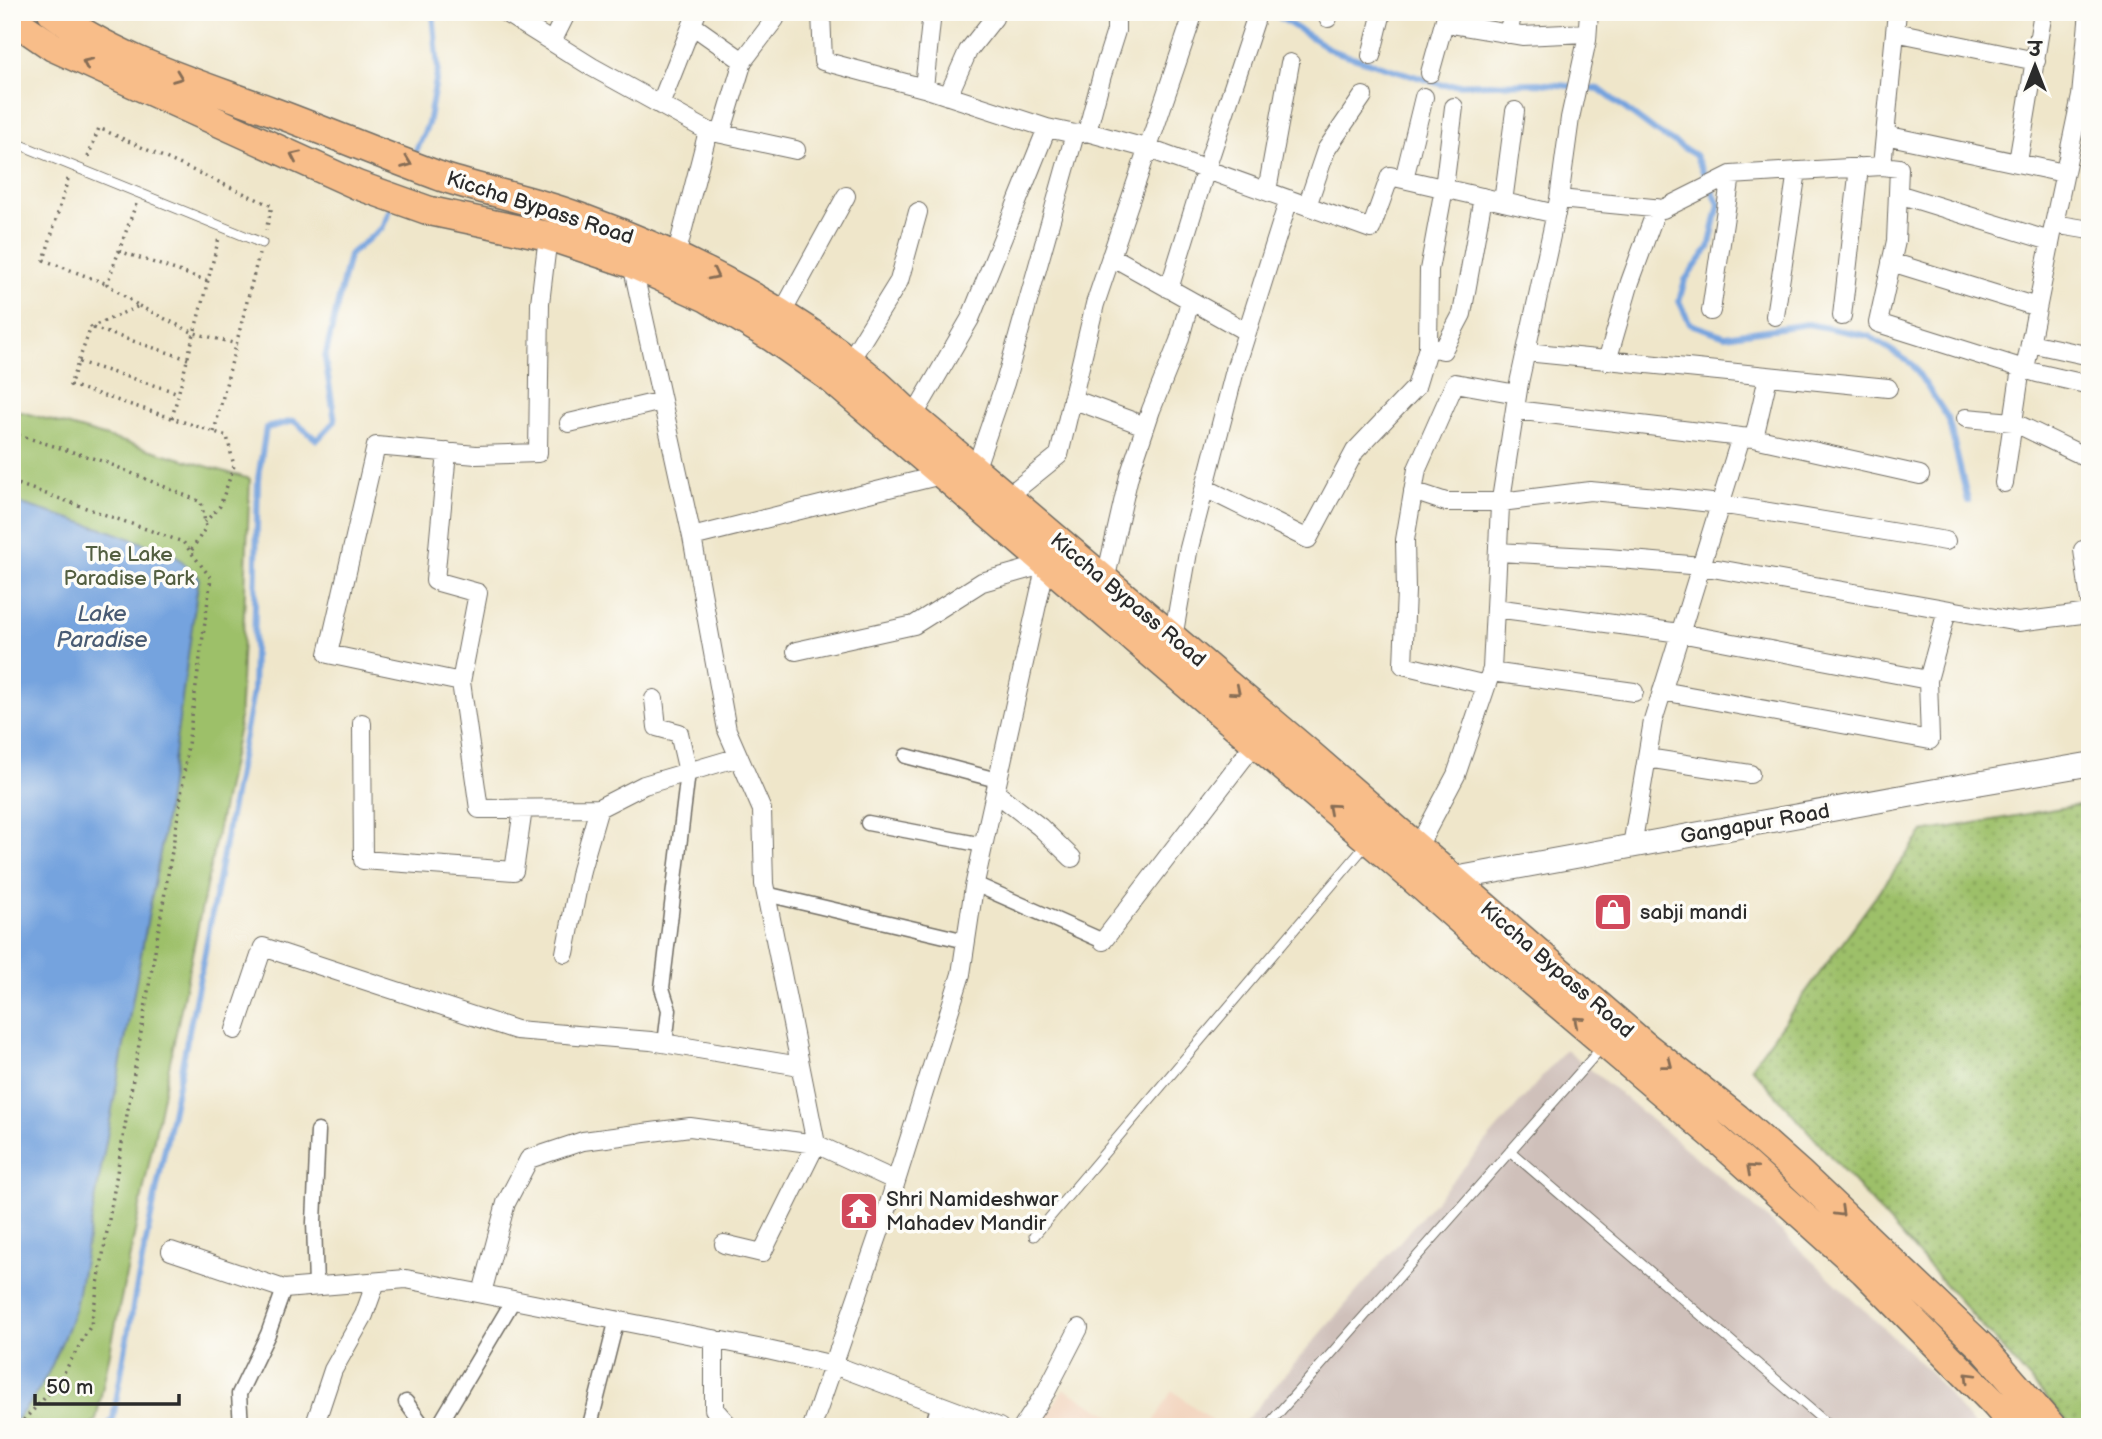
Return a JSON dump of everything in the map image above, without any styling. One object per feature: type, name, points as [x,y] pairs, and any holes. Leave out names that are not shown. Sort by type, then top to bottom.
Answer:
[{"type":"main road","name":"Kiccha Bypass Road","points":[[52,12],[68,25],[174,76],[443,177],[577,215],[676,256],[719,277],[769,316],[849,362],[1007,497],[1055,554],[1105,581],[1163,647],[1379,831],[1414,868],[1454,879],[1485,925],[1737,1118],[1799,1173],[1985,1350],[2052,1427]]},
{"type":"main road","points":[[12,19],[52,47],[357,185],[430,211],[548,236],[632,264],[706,298],[769,316],[829,377],[941,475],[1055,554],[1163,647],[1255,743],[1379,831]]},
{"type":"main road","points":[[1414,868],[1485,925],[1605,1044],[1714,1136],[1864,1271],[1996,1404],[2015,1427]]},
{"type":"street","points":[[504,12],[592,67],[715,133],[796,150]]},
{"type":"street","points":[[552,43],[567,12]]},
{"type":"street","points":[[676,256],[715,133],[743,61],[775,19],[777,12]]},
{"type":"street","points":[[821,12],[823,61],[924,88],[1047,128],[1149,149],[1371,229],[1390,176],[1503,202],[1663,209],[1727,177],[1859,167],[1899,168],[1896,241],[1878,323],[2023,369],[2090,385]]},
{"type":"street","points":[[924,88],[932,12]]},
{"type":"street","points":[[948,96],[968,51],[994,18],[995,12]]},
{"type":"street","points":[[975,470],[1005,383],[1081,133],[1116,31],[1116,12]]},
{"type":"street","points":[[1007,497],[1059,455],[1095,304],[1194,12]]},
{"type":"street","points":[[1371,56],[1382,12]]},
{"type":"street","points":[[1508,34],[1513,12]]},
{"type":"street","points":[[1414,868],[1456,775],[1489,679],[1501,502],[1525,352],[1558,206],[1589,12]]},
{"type":"street","points":[[1882,166],[1897,12]]},
{"type":"street","points":[[2018,162],[2043,12]]},
{"type":"street","points":[[2004,482],[2023,369],[2064,173],[2085,97],[2089,12]]},
{"type":"street","points":[[660,105],[694,18],[743,61]]},
{"type":"street","points":[[1430,73],[1446,18],[1522,36],[1587,33]]},
{"type":"street","points":[[1170,289],[1255,21]]},
{"type":"street","points":[[1895,32],[2036,61]]},
{"type":"street","points":[[1267,191],[1290,63]]},
{"type":"street","points":[[1307,206],[1326,150],[1363,96]]},
{"type":"street","points":[[1404,179],[1424,97]]},
{"type":"street","points":[[1205,488],[1308,539],[1355,451],[1416,387],[1428,347],[1429,270],[1444,188],[1454,107]]},
{"type":"street","points":[[1503,202],[1516,111]]},
{"type":"street","points":[[913,418],[970,319],[1047,128]]},
{"type":"street","points":[[1885,135],[2064,173]]},
{"type":"street","points":[[1842,316],[1859,167]]},
{"type":"street","points":[[1775,316],[1797,171]]},
{"type":"street","points":[[1712,311],[1727,177]]},
{"type":"street","points":[[1898,194],[2052,232],[2090,230]]},
{"type":"street","points":[[769,316],[846,196]]},
{"type":"street","points":[[1428,347],[1443,351],[1462,314],[1483,197]]},
{"type":"street","points":[[1163,647],[1235,370],[1289,199]]},
{"type":"street","points":[[1607,361],[1630,282],[1657,208]]},
{"type":"street","points":[[849,362],[900,281],[918,212]]},
{"type":"street","points":[[461,682],[328,654],[376,446],[476,455],[538,453],[540,303],[548,236]]},
{"type":"street","points":[[1111,257],[1247,332]]},
{"type":"street","points":[[1891,262],[2037,307]]},
{"type":"street","points":[[632,264],[692,537],[727,730],[762,810],[766,894],[816,1144],[762,1253],[723,1244]]},
{"type":"street","points":[[1105,581],[1129,476],[1145,426],[1179,341],[1190,301]]},
{"type":"street","points":[[2030,343],[2090,356]]},
{"type":"street","points":[[1525,352],[1888,388]]},
{"type":"street","points":[[1632,846],[1653,721],[1720,504],[1747,438],[1768,376]]},
{"type":"street","points":[[1634,692],[1489,679],[1404,665],[1405,540],[1413,491],[1417,469],[1455,383],[1516,402],[1747,438],[1920,475]]},
{"type":"street","points":[[1072,399],[1145,426]]},
{"type":"street","points":[[569,423],[662,401]]},
{"type":"street","points":[[1966,418],[2013,422],[2090,459]]},
{"type":"street","points":[[447,452],[435,581],[478,593],[461,682],[479,809],[599,808],[644,785],[739,757]]},
{"type":"street","points":[[692,537],[941,475]]},
{"type":"street","points":[[1413,491],[1447,502],[1501,502],[1590,491],[1720,504],[1946,541]]},
{"type":"street","points":[[2083,550],[2090,601]]},
{"type":"street","points":[[1498,552],[1701,566],[2018,622],[2090,613]]},
{"type":"street","points":[[796,650],[914,625],[982,582],[1055,554]]},
{"type":"street","points":[[812,1427],[896,1181],[961,974],[975,884],[996,786],[1055,554]]},
{"type":"street","points":[[1495,608],[1680,633],[1928,680]]},
{"type":"street","points":[[1662,691],[1930,740],[1928,680],[1947,611]]},
{"type":"street","points":[[654,699],[657,727],[679,733],[688,772],[662,988],[669,1010],[666,1044]]},
{"type":"street","points":[[362,723],[363,860],[514,871],[523,809]]},
{"type":"street","points":[[975,884],[1103,941],[1255,743]]},
{"type":"street","points":[[906,756],[996,786],[1072,858]]},
{"type":"street","points":[[1647,758],[1750,774]]},
{"type":"street","name":"Gangapur Road","points":[[1414,868],[1454,879],[2090,764]]},
{"type":"street","points":[[565,953],[581,870],[599,808]]},
{"type":"street","points":[[868,823],[983,845]]},
{"type":"street","points":[[766,894],[966,942]]},
{"type":"street","points":[[235,1030],[262,947],[516,1030],[666,1044],[800,1066]]},
{"type":"street","points":[[482,1293],[506,1203],[529,1159],[583,1142],[690,1127],[816,1144],[896,1181]]},
{"type":"street","points":[[316,1286],[314,1222],[318,1131]]},
{"type":"street","points":[[171,1251],[284,1289],[406,1279],[714,1339],[834,1365],[999,1427]]},
{"type":"street","points":[[314,1427],[333,1370],[365,1315],[376,1282]]},
{"type":"street","points":[[241,1427],[239,1394],[268,1334],[284,1289]]},
{"type":"street","points":[[438,1427],[514,1299]]},
{"type":"street","points":[[591,1421],[617,1319]]},
{"type":"street","points":[[1023,1427],[1047,1390],[1079,1328]]},
{"type":"street","points":[[714,1339],[714,1409],[730,1427]]},
{"type":"street","points":[[406,1402],[424,1427]]},
{"type":"street","points":[[932,1427],[939,1404]]},
{"type":"lane","points":[[12,140],[262,243]]},
{"type":"lane","points":[[1034,1236],[1379,831]]},
{"type":"lane","points":[[1270,1427],[1268,1425],[1605,1044]]},
{"type":"lane","points":[[1510,1151],[1831,1427]]},
{"type":"path","points":[[83,170],[99,128],[272,206],[214,432]]},
{"type":"path","points":[[72,165],[44,260],[107,284],[139,306],[194,333],[237,344]]},
{"type":"path","points":[[107,284],[140,193]]},
{"type":"path","points":[[172,418],[223,226]]},
{"type":"path","points":[[119,251],[208,281]]},
{"type":"path","points":[[139,306],[91,327],[70,385],[227,436],[234,466],[220,506],[205,522]]},
{"type":"path","points":[[91,327],[188,359]]},
{"type":"path","points":[[79,362],[179,393]]},
{"type":"path","points":[[12,433],[105,462],[201,502],[206,527],[191,551]]},
{"type":"path","points":[[12,482],[183,542],[211,578],[177,824],[91,1325],[57,1385],[17,1427]]},
{"type":"shaded area","points":[[1566,1049],[1743,1196],[1929,1371],[1975,1427],[1240,1427]]},
{"type":"shaded area","points":[[1064,1389],[1132,1427],[1039,1427]]},
{"type":"shaded area","points":[[1172,1390],[1220,1427],[1151,1427]]},
{"type":"green space","name":"Lake Paradise","points":[[12,409],[250,479],[239,727],[96,1420],[90,1427],[12,1427]]},
{"type":"green space","points":[[2090,803],[2090,1427],[2072,1427],[1751,1067],[1923,832]]},
{"type":"water","name":"Lake Paradise","points":[[12,501],[113,532],[175,555],[199,577],[161,848],[75,1308],[42,1384],[12,1424]]},
{"type":"building","name":"Shri Namideshwar Mahadev Mandir","points":[[851,1197],[873,1205],[866,1225],[845,1218]]},
{"type":"waterway","points":[[412,160],[428,124],[438,69],[433,12]]},
{"type":"waterway","points":[[1271,12],[1333,51],[1443,85],[1538,83],[1599,89],[1655,131],[1695,155],[1719,204],[1709,248],[1685,280],[1679,301],[1690,324],[1725,336],[1808,324],[1869,336],[1912,364],[1948,418],[1968,501]]},
{"type":"waterway","points":[[107,1427],[113,1419],[253,692],[258,479],[266,428],[294,421],[317,440],[335,421],[325,358],[349,255],[382,228],[392,205]]},
{"type":"place","name":"sabji mandi","points":[[1613,912]]},
{"type":"place","name":"Shri Namideshwar Mahadev Mandir","points":[[859,1211]]},
{"type":"park label","name":"The Lake Paradise Park","points":[[129,566]]}]
